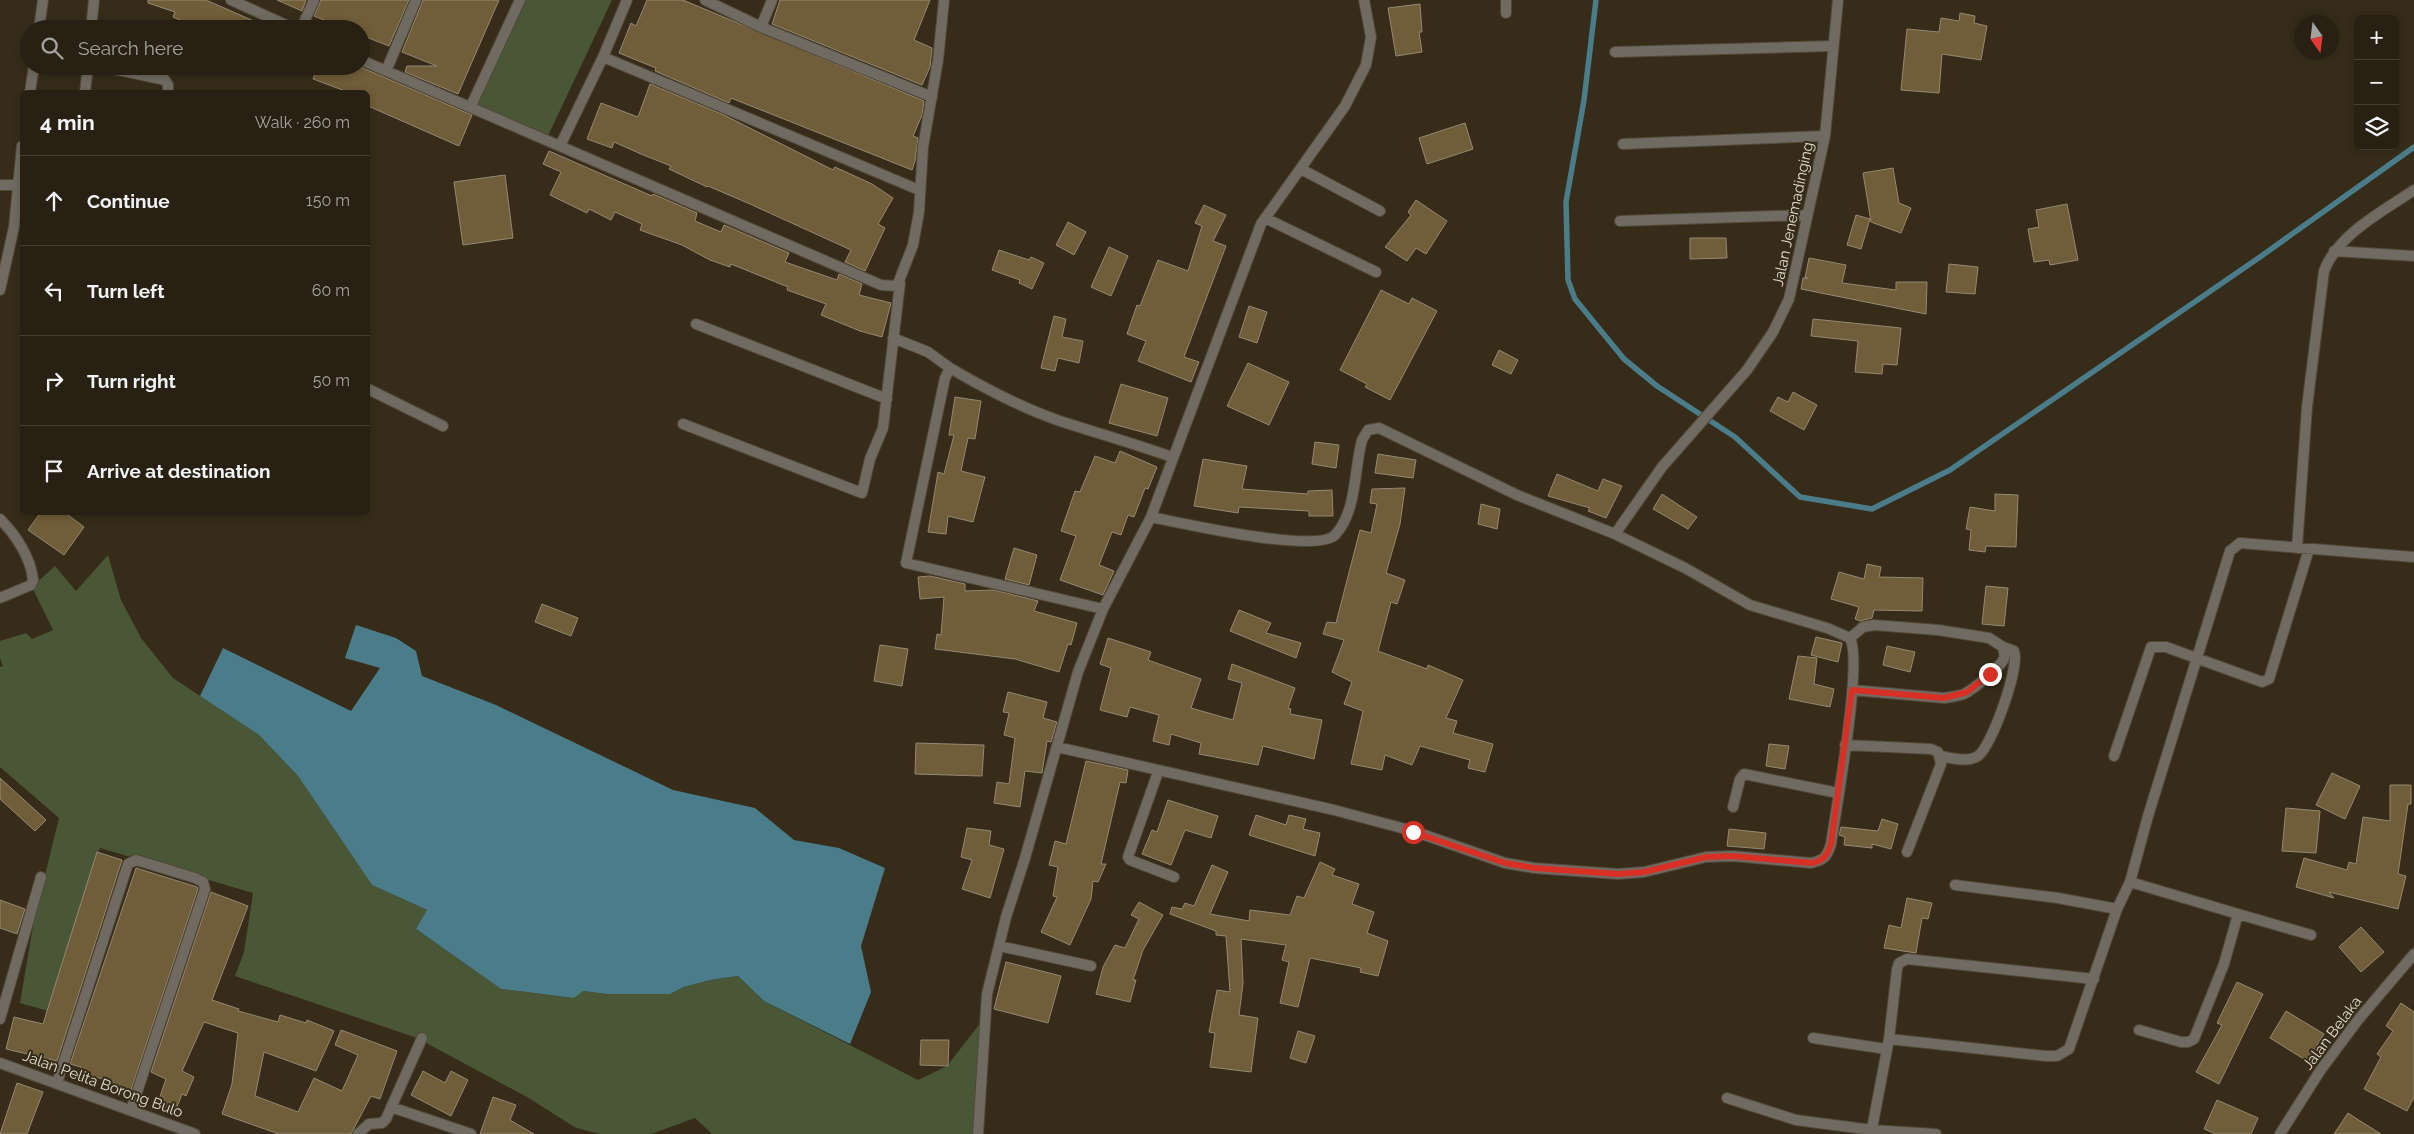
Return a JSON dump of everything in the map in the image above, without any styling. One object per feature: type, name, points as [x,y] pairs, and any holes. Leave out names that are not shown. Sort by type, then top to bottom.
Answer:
[{"type":"street","points":[[41,20],[43,0]]},
{"type":"street","points":[[92,20],[94,0]]},
{"type":"street","points":[[231,0],[274,20]]},
{"type":"street","points":[[305,20],[314,0]]},
{"type":"street","points":[[386,71],[416,0]]},
{"type":"street","points":[[471,106],[520,0]]},
{"type":"street","points":[[560,146],[603,57],[627,0]]},
{"type":"street","points":[[705,0],[762,26],[932,96]]},
{"type":"street","points":[[762,26],[772,0]]},
{"type":"street","points":[[683,424],[862,493],[870,459],[883,428],[900,283],[913,245],[919,212],[922,147],[932,96],[944,0]]},
{"type":"street","points":[[978,1134],[987,994],[1006,917],[1078,672],[1103,609],[1151,517],[1252,245],[1266,218],[1345,106],[1366,65],[1371,37],[1364,0]]},
{"type":"street","points":[[1506,0],[1506,13]]},
{"type":"street","name":"Jalan Jenemadinging","points":[[1615,534],[1662,467],[1747,370],[1773,332],[1789,299],[1825,136],[1838,0]]},
{"type":"street","points":[[1615,52],[1833,46]]},
{"type":"street","points":[[603,57],[919,190]]},
{"type":"street","points":[[370,64],[471,106],[881,285],[893,287],[900,283]]},
{"type":"street","points":[[30,90],[33,75]]},
{"type":"street","points":[[85,90],[87,75]]},
{"type":"street","points":[[141,75],[165,80],[168,90]]},
{"type":"street","points":[[1623,144],[1825,136]]},
{"type":"street","points":[[0,290],[3,266],[14,227],[20,162]]},
{"type":"street","points":[[1301,169],[1380,211]]},
{"type":"street","points":[[0,185],[17,185]]},
{"type":"street","points":[[2297,548],[2307,407],[2324,271],[2334,251],[2376,216],[2414,190]]},
{"type":"street","points":[[1620,221],[1807,215]]},
{"type":"street","points":[[1266,218],[1376,272]]},
{"type":"street","points":[[2334,251],[2414,256]]},
{"type":"street","points":[[696,324],[887,399]]},
{"type":"street","points":[[894,338],[928,352],[950,368],[987,390],[1058,420],[1172,457]]},
{"type":"street","points":[[950,368],[941,394],[906,563],[1103,609]]},
{"type":"street","points":[[370,390],[444,426]]},
{"type":"street","points":[[1151,517],[1259,538],[1324,540],[1334,535],[1346,516],[1362,440],[1368,430],[1379,428],[1516,495],[1615,534],[1685,568],[1750,605],[1827,628],[1850,638]]},
{"type":"street","points":[[0,519],[10,529],[22,548],[33,579],[31,585],[0,598]]},
{"type":"street","points":[[1813,1038],[2057,1056],[2069,1049],[2117,909],[2130,882],[2148,816],[2230,551],[2240,543],[2414,557]]},
{"type":"street","points":[[2114,756],[2151,647],[2166,647],[2254,680],[2262,682],[2269,679],[2309,549]]},
{"type":"street","points":[[1850,638],[1863,627],[1874,625],[1938,630],[1989,638],[2004,647],[2014,650],[2016,661],[2010,684],[1989,741],[1981,753],[1971,759],[1940,756]]},
{"type":"street","points":[[1057,748],[1334,810],[1413,832],[1505,863],[1534,868],[1618,874],[1644,872],[1706,857],[1732,856],[1812,863],[1827,857],[1831,844],[1852,690],[1855,656],[1850,638]]},
{"type":"street","points":[[1852,690],[1944,698],[1958,696],[1967,692],[1982,680],[2003,660],[2004,647]]},
{"type":"street","points":[[1845,745],[1931,749],[1936,750],[1940,756],[1941,764],[1908,852]]},
{"type":"street","points":[[1158,772],[1128,858],[1133,862],[1174,877]]},
{"type":"street","points":[[1733,807],[1740,779],[1744,774],[1838,793]]},
{"type":"street","points":[[57,1083],[128,864],[136,860],[195,878],[203,882],[205,889],[131,1110]]},
{"type":"street","points":[[0,1019],[41,877]]},
{"type":"street","points":[[2130,882],[2311,935]]},
{"type":"street","points":[[1955,885],[2058,898],[2117,909]]},
{"type":"street","points":[[2139,1030],[2181,1042],[2188,1042],[2194,1039],[2224,964],[2238,914]]},
{"type":"street","points":[[999,946],[1091,966]]},
{"type":"street","name":"Jalan Belaka","points":[[2280,1134],[2320,1071],[2358,1020],[2414,954]]},
{"type":"street","points":[[1872,1132],[1888,1044],[1899,963],[1907,959],[2094,979]]},
{"type":"street","points":[[358,1134],[369,1124],[382,1123],[422,1038]]},
{"type":"street","name":"Jalan Pelita Borong Bulo","points":[[1,1066],[57,1083],[195,1134]]},
{"type":"street","points":[[1727,1098],[1796,1120],[1872,1132],[1936,1134]]},
{"type":"street","points":[[391,1107],[471,1134]]},
{"type":"green space","points":[[518,0],[612,0],[547,138],[472,104]]},
{"type":"green space","points":[[108,555],[121,600],[141,638],[173,678],[259,735],[298,776],[372,885],[427,910],[417,930],[501,989],[574,998],[582,991],[608,994],[670,994],[684,987],[710,980],[738,976],[764,1001],[918,1080],[947,1066],[989,1012],[983,1134],[712,1134],[695,1118],[651,1134],[600,1134],[576,1128],[527,1097],[417,1038],[235,976],[244,952],[253,893],[100,848],[48,1011],[20,1003],[34,920],[59,818],[0,767],[0,667],[3,666],[0,658],[0,641],[26,633],[32,639],[53,630],[32,587],[55,566],[76,591]]},
{"type":"water","points":[[356,625],[396,638],[416,651],[422,676],[496,705],[673,790],[755,808],[794,840],[839,848],[885,868],[861,946],[871,992],[850,1044],[764,1001],[738,976],[710,980],[684,987],[670,994],[607,994],[583,991],[574,998],[501,989],[416,929],[427,910],[372,885],[298,776],[259,735],[200,696],[223,648],[351,711],[380,668],[345,658]]},
{"type":"building","points":[[148,0],[206,0],[252,20],[180,20],[173,17],[175,12],[148,3]]},
{"type":"building","points":[[277,0],[306,0],[302,11]]},
{"type":"building","points":[[321,0],[409,0],[389,46],[370,39],[370,20],[324,20],[314,16]]},
{"type":"building","points":[[423,0],[499,0],[458,94],[405,72],[407,66],[437,66],[402,52]]},
{"type":"building","points":[[647,0],[683,0],[924,101],[922,115],[913,136],[918,138],[912,170],[731,98],[729,103],[655,71],[656,68],[619,53],[631,23],[636,26]]},
{"type":"building","points":[[780,0],[930,0],[914,40],[932,48],[930,67],[922,85],[772,24]]},
{"type":"building","points":[[1420,4],[1422,32],[1419,32],[1422,52],[1396,56],[1388,8]]},
{"type":"building","points":[[1960,13],[1975,16],[1974,23],[1987,26],[1981,60],[1942,54],[1939,93],[1901,90],[1907,29],[1939,32],[1941,18],[1959,21]]},
{"type":"building","points":[[370,71],[472,115],[459,146],[370,107],[370,90],[343,90],[313,79],[315,75],[370,75]]},
{"type":"building","points":[[650,84],[724,115],[833,170],[835,167],[872,184],[893,198],[878,224],[885,228],[865,271],[845,262],[851,250],[750,204],[707,187],[669,169],[671,166],[614,142],[612,148],[587,139],[601,103],[638,117]]},
{"type":"building","points":[[1465,123],[1473,149],[1427,164],[1419,138]]},
{"type":"building","points":[[549,151],[652,196],[653,194],[697,213],[695,221],[721,232],[724,225],[789,253],[785,262],[837,280],[839,274],[862,284],[859,295],[891,303],[882,337],[860,331],[821,315],[826,304],[787,290],[788,287],[731,264],[730,267],[710,260],[682,245],[640,230],[642,224],[615,212],[611,220],[589,209],[587,213],[550,195],[561,172],[543,164]]},
{"type":"building","points":[[1893,168],[1899,203],[1911,208],[1901,233],[1871,222],[1863,173]]},
{"type":"building","points":[[505,175],[513,238],[463,245],[454,182]]},
{"type":"building","points":[[1416,200],[1447,221],[1426,254],[1416,248],[1407,261],[1385,247],[1411,215],[1408,212]]},
{"type":"building","points":[[2067,204],[2078,260],[2050,265],[2049,260],[2034,262],[2028,229],[2039,227],[2036,210]]},
{"type":"building","points":[[1204,205],[1226,215],[1213,241],[1226,246],[1184,357],[1199,362],[1191,382],[1138,361],[1146,341],[1127,334],[1137,305],[1140,306],[1158,260],[1188,271],[1202,226],[1195,223]]},
{"type":"building","points":[[1856,215],[1870,219],[1861,249],[1847,245]]},
{"type":"building","points":[[1068,222],[1086,232],[1074,255],[1056,245]]},
{"type":"building","points":[[1690,238],[1726,238],[1727,258],[1690,259]]},
{"type":"building","points":[[1109,247],[1128,256],[1111,296],[1091,287]]},
{"type":"building","points":[[999,250],[1029,260],[1031,257],[1044,263],[1032,289],[1019,283],[1020,280],[992,270]]},
{"type":"building","points":[[1809,258],[1846,265],[1842,283],[1896,290],[1896,282],[1927,282],[1926,314],[1801,289],[1803,278],[1805,278]]},
{"type":"building","points":[[1949,264],[1978,267],[1975,294],[1946,292]]},
{"type":"building","points":[[1381,290],[1409,304],[1412,298],[1437,311],[1390,400],[1365,387],[1367,384],[1340,370]]},
{"type":"building","points":[[1249,306],[1267,312],[1257,343],[1239,337]]},
{"type":"building","points":[[1054,316],[1066,319],[1062,337],[1083,341],[1079,363],[1058,358],[1055,371],[1041,368]]},
{"type":"building","points":[[1813,319],[1901,328],[1897,365],[1883,364],[1882,374],[1855,372],[1858,341],[1811,336]]},
{"type":"building","points":[[1499,350],[1518,360],[1511,374],[1492,365]]},
{"type":"building","points":[[1248,363],[1289,382],[1269,425],[1227,406]]},
{"type":"building","points":[[1121,384],[1168,398],[1157,436],[1109,423]]},
{"type":"building","points":[[1793,392],[1817,405],[1804,430],[1770,411],[1778,397],[1788,402]]},
{"type":"building","points":[[955,397],[981,401],[975,439],[968,438],[961,471],[985,477],[973,522],[948,516],[946,534],[928,532],[938,472],[944,474],[954,435],[949,435]]},
{"type":"building","points":[[1315,442],[1339,445],[1336,468],[1312,464]]},
{"type":"building","points":[[1120,451],[1157,467],[1148,489],[1145,488],[1134,517],[1128,515],[1121,535],[1112,532],[1099,565],[1114,571],[1103,595],[1060,580],[1076,536],[1061,531],[1075,491],[1080,492],[1095,456],[1115,463]]},
{"type":"building","points":[[1378,454],[1416,460],[1413,478],[1375,473]]},
{"type":"building","points":[[1203,459],[1247,466],[1242,489],[1308,494],[1308,491],[1332,490],[1333,516],[1309,516],[1309,511],[1239,507],[1238,513],[1194,506]]},
{"type":"building","points":[[1557,474],[1598,491],[1603,479],[1622,486],[1606,518],[1588,511],[1590,508],[1548,496]]},
{"type":"building","points":[[1405,488],[1400,524],[1386,573],[1405,580],[1397,604],[1391,602],[1378,651],[1427,669],[1428,665],[1463,680],[1446,718],[1457,721],[1453,733],[1493,744],[1485,772],[1468,768],[1470,760],[1420,746],[1412,765],[1385,755],[1382,770],[1351,764],[1363,711],[1344,704],[1352,682],[1332,672],[1344,640],[1323,634],[1327,622],[1336,623],[1360,530],[1371,533],[1377,504],[1370,503],[1372,489]]},
{"type":"building","points":[[1662,494],[1697,517],[1688,529],[1653,509]]},
{"type":"building","points":[[1995,494],[2018,495],[2016,547],[1986,546],[1985,552],[1969,550],[1971,530],[1966,529],[1970,507],[1995,511]]},
{"type":"building","points":[[1481,504],[1500,509],[1497,529],[1478,524]]},
{"type":"building","points":[[39,515],[68,515],[84,527],[64,555],[28,530]]},
{"type":"building","points":[[1014,548],[1037,555],[1029,585],[1005,579]]},
{"type":"building","points":[[1867,564],[1881,567],[1879,577],[1923,578],[1922,611],[1874,610],[1872,618],[1860,621],[1855,619],[1859,607],[1831,599],[1839,572],[1864,579]]},
{"type":"building","points":[[930,576],[965,584],[965,591],[994,590],[1038,601],[1034,611],[1077,623],[1071,645],[1068,644],[1059,672],[1015,659],[935,649],[937,634],[941,635],[944,597],[920,599],[918,577]]},
{"type":"building","points":[[1986,586],[2008,588],[2004,626],[1982,624]]},
{"type":"building","points":[[542,604],[578,618],[571,636],[535,622]]},
{"type":"building","points":[[1239,610],[1271,623],[1266,633],[1301,643],[1296,658],[1230,631]]},
{"type":"building","points":[[1816,637],[1842,643],[1838,662],[1811,655]]},
{"type":"building","points":[[1108,638],[1151,652],[1148,660],[1201,679],[1191,708],[1233,720],[1242,683],[1228,679],[1232,664],[1295,688],[1288,708],[1291,709],[1290,714],[1322,720],[1314,759],[1263,746],[1258,765],[1199,754],[1201,743],[1171,734],[1169,745],[1153,741],[1159,715],[1130,707],[1127,717],[1100,710],[1111,668],[1100,664]]},
{"type":"building","points":[[880,645],[908,649],[902,686],[874,681]]},
{"type":"building","points":[[1887,646],[1915,652],[1910,672],[1883,665]]},
{"type":"building","points":[[1798,656],[1817,658],[1814,684],[1834,689],[1830,707],[1789,699]]},
{"type":"building","points":[[1008,692],[1047,702],[1043,718],[1057,722],[1051,742],[1047,741],[1042,773],[1025,771],[1020,807],[994,803],[997,782],[1009,784],[1015,738],[1004,735],[1009,713],[1003,712]]},
{"type":"building","points":[[916,743],[984,745],[982,776],[915,774]]},
{"type":"building","points":[[1769,744],[1789,746],[1785,769],[1766,766]]},
{"type":"building","points":[[1086,761],[1128,770],[1126,783],[1120,782],[1101,864],[1106,864],[1098,882],[1093,881],[1091,899],[1070,945],[1041,932],[1057,897],[1053,896],[1058,867],[1049,865],[1055,841],[1066,844]]},
{"type":"building","points":[[2332,773],[2360,786],[2345,819],[2316,805]]},
{"type":"building","points":[[0,778],[46,820],[35,831],[0,799]]},
{"type":"building","points":[[2390,785],[2411,785],[2411,804],[2408,804],[2398,874],[2406,876],[2398,909],[2329,892],[2334,898],[2296,887],[2304,858],[2347,870],[2349,862],[2356,864],[2363,817],[2390,821]]},
{"type":"building","points":[[1168,800],[1218,816],[1211,838],[1185,830],[1171,865],[1142,854],[1152,830],[1157,832]]},
{"type":"building","points":[[2286,808],[2320,811],[2316,853],[2282,851]]},
{"type":"building","points":[[1256,815],[1286,825],[1289,815],[1306,819],[1303,829],[1320,833],[1315,856],[1249,835]]},
{"type":"building","points":[[1882,819],[1898,824],[1891,849],[1872,844],[1872,848],[1844,845],[1845,837],[1839,835],[1841,827],[1878,831]]},
{"type":"building","points":[[967,828],[991,831],[989,845],[1004,849],[990,898],[962,889],[972,860],[961,857]]},
{"type":"building","points":[[1729,829],[1766,833],[1764,849],[1727,846]]},
{"type":"building","points":[[97,852],[122,860],[57,1061],[6,1049],[14,1017],[43,1024]]},
{"type":"building","points":[[1320,862],[1335,869],[1332,875],[1359,884],[1352,904],[1374,912],[1367,933],[1388,941],[1378,976],[1360,972],[1361,968],[1310,958],[1298,1007],[1280,1003],[1289,962],[1282,960],[1286,945],[1241,939],[1243,983],[1239,1015],[1258,1018],[1251,1072],[1210,1067],[1215,1033],[1209,1032],[1217,990],[1230,992],[1226,936],[1216,935],[1216,931],[1170,914],[1172,907],[1182,909],[1185,903],[1194,906],[1212,865],[1228,872],[1210,914],[1249,921],[1250,910],[1290,915],[1297,896],[1304,898]]},
{"type":"building","points":[[136,868],[197,887],[198,889],[130,1093],[104,1084],[106,1080],[79,1072],[81,1067],[70,1064]]},
{"type":"building","points":[[211,892],[248,906],[212,1000],[239,1009],[238,1011],[278,1022],[280,1015],[306,1023],[307,1020],[334,1031],[316,1071],[264,1052],[255,1096],[298,1112],[314,1078],[342,1091],[358,1055],[335,1045],[341,1030],[397,1051],[380,1099],[371,1096],[351,1134],[279,1134],[222,1114],[232,1084],[238,1033],[204,1022],[182,1071],[194,1077],[186,1096],[182,1094],[175,1112],[157,1105],[166,1079],[151,1072]]},
{"type":"building","points":[[1907,898],[1932,903],[1928,919],[1922,918],[1916,953],[1884,948],[1889,925],[1901,928]]},
{"type":"building","points":[[0,900],[25,909],[17,934],[0,928]]},
{"type":"building","points":[[1139,902],[1163,915],[1143,950],[1133,980],[1136,980],[1130,1002],[1096,994],[1103,967],[1115,945],[1125,948],[1139,919],[1131,915]]},
{"type":"building","points":[[2361,927],[2384,952],[2361,972],[2339,947]]},
{"type":"building","points":[[1006,962],[1061,976],[1048,1023],[994,1009]]},
{"type":"building","points":[[2237,982],[2263,994],[2219,1084],[2196,1072],[2222,1025],[2217,1023]]},
{"type":"building","points":[[2401,1003],[2414,1012],[2414,1097],[2407,1111],[2364,1089],[2381,1057],[2377,1054],[2393,1031],[2386,1026]]},
{"type":"building","points":[[2286,1011],[2324,1034],[2307,1061],[2270,1038]]},
{"type":"building","points":[[1298,1031],[1315,1036],[1306,1063],[1290,1058]]},
{"type":"building","points":[[921,1040],[949,1040],[948,1066],[920,1065]]},
{"type":"building","points":[[423,1071],[445,1083],[451,1071],[468,1080],[451,1116],[411,1095]]},
{"type":"building","points":[[17,1083],[43,1092],[27,1134],[0,1134]]},
{"type":"building","points":[[493,1097],[516,1105],[510,1120],[534,1134],[480,1134]]},
{"type":"building","points":[[2217,1100],[2258,1118],[2251,1134],[2216,1134],[2204,1129]]},
{"type":"building","points":[[2348,1113],[2357,1119],[2381,1134],[2334,1134]]},
{"type":"waterway","points":[[1596,0],[1584,100],[1566,202],[1568,280],[1575,299],[1624,359],[1657,386],[1735,437],[1800,497],[1872,509],[1950,470],[2260,257],[2414,147]]},
{"type":"route","points":[[1413,832],[1505,863],[1534,868],[1618,874],[1644,872],[1706,857],[1732,856],[1812,863],[1821,861],[1827,857],[1831,844],[1852,690],[1944,698],[1958,696],[1967,692],[1990,674]]}]
